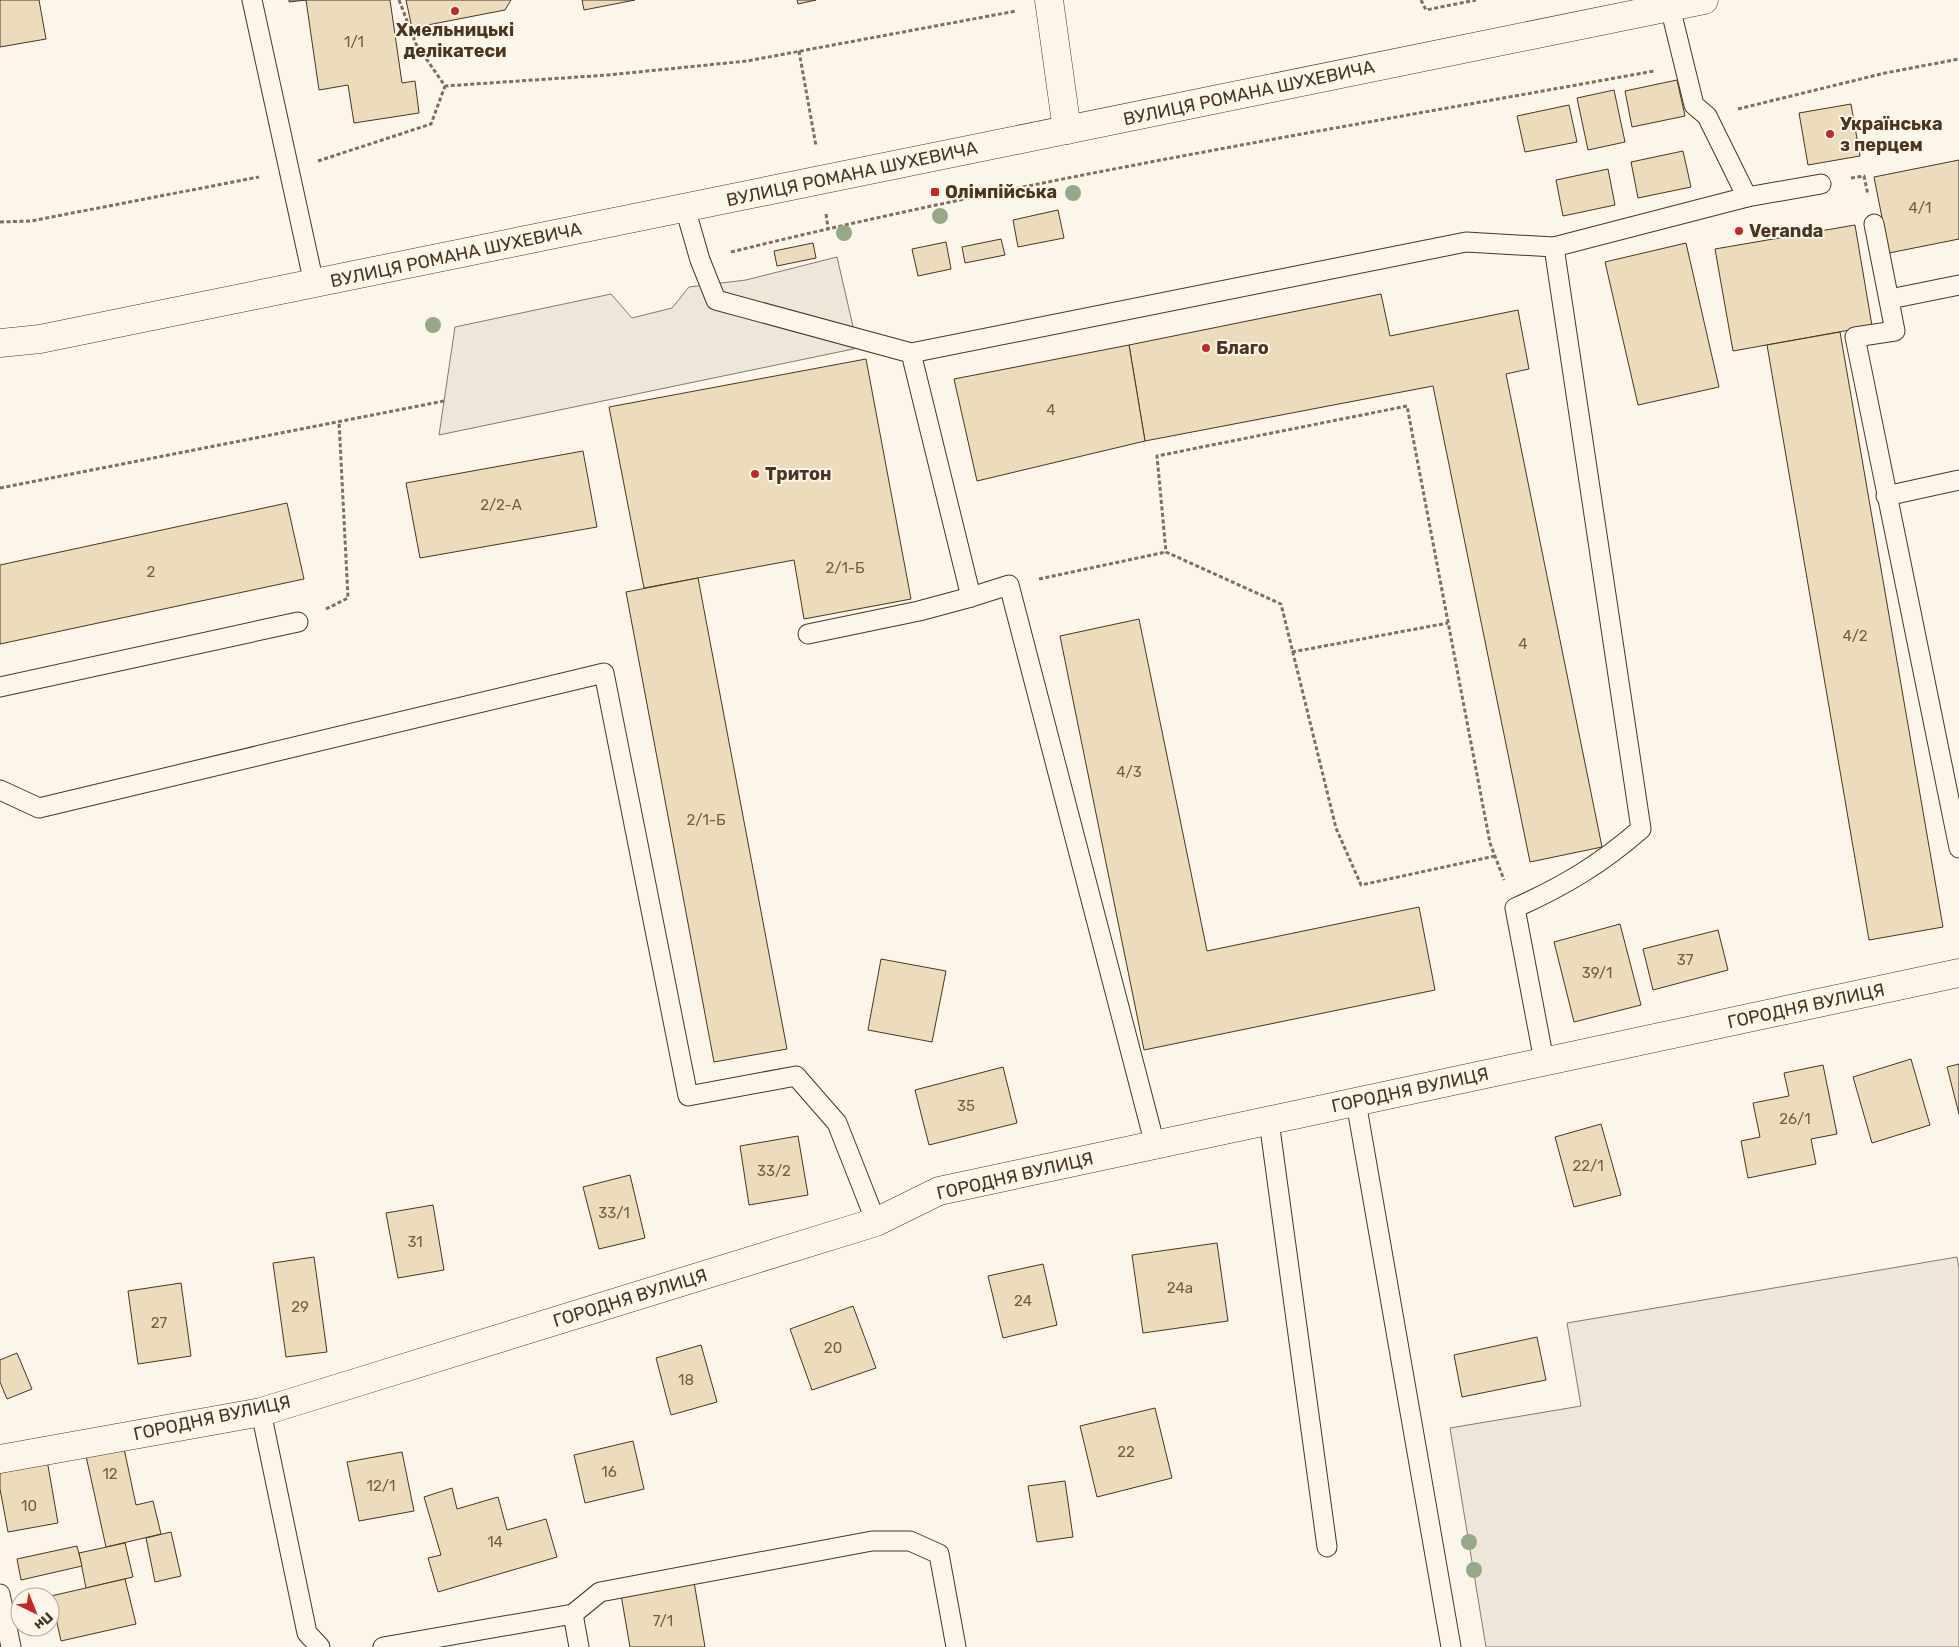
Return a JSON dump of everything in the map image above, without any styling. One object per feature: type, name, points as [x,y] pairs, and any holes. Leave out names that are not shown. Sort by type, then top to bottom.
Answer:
[{"type":"street","name":"ВУЛИЦЯ РОМАНА ШУХЕВИЧА","points":[[0,343],[40,339],[314,284],[1704,0]]},
{"type":"street","points":[[1050,3],[1067,130]]},
{"type":"street","name":"ГОРОДНЯ ВУЛИЦЯ","points":[[0,1459],[261,1412],[876,1222],[939,1191],[1959,973]]},
{"type":"lane","points":[[252,0],[314,284]]},
{"type":"lane","points":[[1670,7],[1694,105],[1707,116],[1747,197]]},
{"type":"lane","points":[[685,208],[700,260],[716,300],[911,353],[1466,242],[1554,247],[1747,197],[1821,184]]},
{"type":"lane","points":[[1874,224],[1895,331],[1855,337],[1959,848]]},
{"type":"lane","points":[[1544,1062],[1515,908],[1549,892],[1607,858],[1641,829],[1554,247]]},
{"type":"lane","points":[[1890,299],[1959,285]]},
{"type":"lane","points":[[911,353],[971,597]]},
{"type":"lane","points":[[1886,496],[1959,480]]},
{"type":"lane","points":[[808,634],[971,597],[1009,585],[1155,1145]]},
{"type":"lane","points":[[0,687],[298,622]]},
{"type":"lane","points":[[0,790],[39,808],[604,673],[688,1096],[796,1076],[837,1122],[876,1222]]},
{"type":"lane","points":[[1356,1102],[1451,1647]]},
{"type":"lane","points":[[1269,1120],[1327,1547]]},
{"type":"lane","points":[[261,1412],[307,1632],[320,1647]]},
{"type":"lane","points":[[383,1647],[574,1614],[600,1592],[872,1541],[910,1541],[939,1554],[956,1647]]},
{"type":"lane","points":[[0,1594],[11,1647]]},
{"type":"lane","points":[[574,1614],[579,1647]]},
{"type":"path","points":[[399,0],[416,44],[444,86]]},
{"type":"path","points":[[1420,0],[1426,10],[1476,0]]},
{"type":"path","points":[[444,86],[608,75],[747,61],[1050,3]]},
{"type":"path","points":[[799,51],[822,180],[828,228]]},
{"type":"path","points":[[1707,116],[1885,73],[1959,59]]},
{"type":"path","points":[[700,260],[828,228],[1020,187],[1684,65]]},
{"type":"path","points":[[0,222],[31,221],[289,171],[431,124],[444,86]]},
{"type":"path","points":[[1821,184],[1864,176],[1874,224]]},
{"type":"path","points":[[0,488],[444,400]]},
{"type":"path","points":[[1166,552],[1157,456],[1407,406],[1490,843],[1515,908]]},
{"type":"path","points":[[298,622],[348,598],[339,421]]},
{"type":"path","points":[[1009,585],[1166,552],[1281,604],[1336,828],[1361,885],[1495,856]]},
{"type":"path","points":[[1292,652],[1448,623]]},
{"type":"shaded area","points":[[837,257],[858,348],[439,435],[455,327],[611,294],[632,318],[672,308],[689,287],[746,280]]},
{"type":"shaded area","points":[[1957,1257],[1959,1268],[1959,1647],[1486,1647],[1450,1428],[1581,1406],[1567,1323]]},
{"type":"building","points":[[0,0],[39,0],[46,39],[0,47]]},
{"type":"building","points":[[289,0],[306,0],[289,2]]},
{"type":"building","points":[[306,0],[390,0],[402,83],[415,81],[419,113],[354,123],[348,85],[319,90]]},
{"type":"building","points":[[406,0],[511,0],[505,10],[412,28]]},
{"type":"building","points":[[582,0],[635,0],[584,10]]},
{"type":"building","points":[[797,0],[816,0],[798,4]]},
{"type":"building","points":[[1677,80],[1685,116],[1632,127],[1625,91]]},
{"type":"building","points":[[1614,90],[1625,142],[1588,150],[1577,98]]},
{"type":"building","points":[[1851,104],[1860,156],[1808,165],[1799,113]]},
{"type":"building","points":[[1569,105],[1577,142],[1525,152],[1517,116]]},
{"type":"building","points":[[1683,151],[1691,187],[1638,198],[1631,162]]},
{"type":"building","points":[[1959,160],[1959,239],[1889,253],[1874,177]]},
{"type":"building","points":[[1608,169],[1615,205],[1563,216],[1556,180]]},
{"type":"building","points":[[1058,210],[1064,238],[1018,247],[1013,220]]},
{"type":"building","points":[[1855,225],[1872,326],[1733,351],[1715,249]]},
{"type":"building","points":[[1001,239],[1005,255],[965,263],[962,247]]},
{"type":"building","points":[[946,242],[951,269],[918,276],[912,249]]},
{"type":"building","points":[[813,243],[816,258],[777,266],[774,251]]},
{"type":"building","points":[[1686,243],[1719,387],[1638,405],[1605,262]]},
{"type":"building","points":[[1381,294],[1390,336],[1518,310],[1529,369],[1506,374],[1602,847],[1530,862],[1433,386],[1145,441],[1129,345]]},
{"type":"building","points":[[1840,332],[1943,927],[1869,940],[1767,345]]},
{"type":"building","points":[[1129,345],[1145,441],[977,481],[954,379]]},
{"type":"building","points":[[866,359],[911,599],[804,619],[794,560],[644,588],[609,407]]},
{"type":"building","points":[[583,451],[597,527],[420,558],[406,483]]},
{"type":"building","points":[[287,503],[304,579],[0,644],[0,565]]},
{"type":"building","points":[[698,578],[787,1049],[714,1062],[626,592]]},
{"type":"building","points":[[1139,619],[1207,951],[1419,907],[1435,990],[1144,1050],[1060,636]]},
{"type":"building","points":[[1620,924],[1641,1005],[1574,1022],[1554,942]]},
{"type":"building","points":[[1718,930],[1728,970],[1653,990],[1643,949]]},
{"type":"building","points":[[881,959],[946,971],[932,1042],[868,1030]]},
{"type":"building","points":[[1911,1059],[1930,1125],[1872,1143],[1853,1077]]},
{"type":"building","points":[[1959,1064],[1959,1114],[1947,1067]]},
{"type":"building","points":[[1823,1065],[1837,1134],[1811,1139],[1816,1164],[1748,1178],[1741,1141],[1760,1137],[1753,1103],[1789,1096],[1784,1073]]},
{"type":"building","points":[[1003,1067],[1017,1123],[929,1145],[915,1090]]},
{"type":"building","points":[[1601,1124],[1621,1195],[1574,1207],[1555,1137]]},
{"type":"building","points":[[798,1136],[808,1195],[749,1205],[740,1146]]},
{"type":"building","points":[[630,1175],[645,1238],[599,1249],[583,1187]]},
{"type":"building","points":[[433,1205],[444,1270],[398,1278],[386,1213]]},
{"type":"building","points":[[1217,1243],[1228,1321],[1143,1333],[1132,1255]]},
{"type":"building","points":[[314,1257],[327,1352],[286,1357],[273,1263]]},
{"type":"building","points":[[1043,1264],[1057,1325],[1003,1338],[988,1276]]},
{"type":"building","points":[[181,1283],[191,1356],[138,1364],[128,1291]]},
{"type":"building","points":[[853,1306],[876,1368],[812,1390],[790,1329]]},
{"type":"building","points":[[1537,1337],[1546,1380],[1462,1397],[1454,1355]]},
{"type":"building","points":[[701,1345],[717,1402],[671,1415],[656,1358]]},
{"type":"building","points":[[17,1353],[32,1389],[7,1399],[0,1382],[0,1360]]},
{"type":"building","points":[[1155,1408],[1172,1478],[1097,1497],[1080,1426]]},
{"type":"building","points":[[122,1439],[136,1505],[153,1501],[161,1534],[106,1547],[84,1447]]},
{"type":"building","points":[[633,1441],[644,1489],[585,1503],[574,1455]]},
{"type":"building","points":[[402,1452],[414,1511],[359,1521],[347,1462]]},
{"type":"building","points":[[46,1454],[58,1523],[8,1532],[0,1489],[0,1463]]},
{"type":"building","points":[[1065,1481],[1073,1537],[1037,1542],[1028,1486]]},
{"type":"building","points":[[452,1488],[457,1509],[498,1497],[507,1530],[546,1519],[557,1557],[438,1592],[428,1558],[441,1555],[424,1497]]},
{"type":"building","points":[[171,1532],[181,1576],[155,1582],[146,1538]]},
{"type":"building","points":[[125,1543],[133,1577],[86,1588],[79,1553]]},
{"type":"building","points":[[77,1546],[82,1566],[21,1580],[17,1559]]},
{"type":"building","points":[[125,1579],[136,1624],[61,1641],[60,1594]]},
{"type":"building","points":[[694,1582],[705,1647],[630,1647],[621,1595]]},
{"type":"place","name":"Хмельницькі делікатеси","points":[[455,11]]},
{"type":"place","name":"Українська з перцем","points":[[1830,134]]},
{"type":"place","name":"Олiмпiйська","points":[[935,192]]},
{"type":"place","name":"Veranda","points":[[1739,231]]},
{"type":"place","name":"Благо","points":[[1206,348]]},
{"type":"place","name":"Тритон","points":[[755,474]]}]
